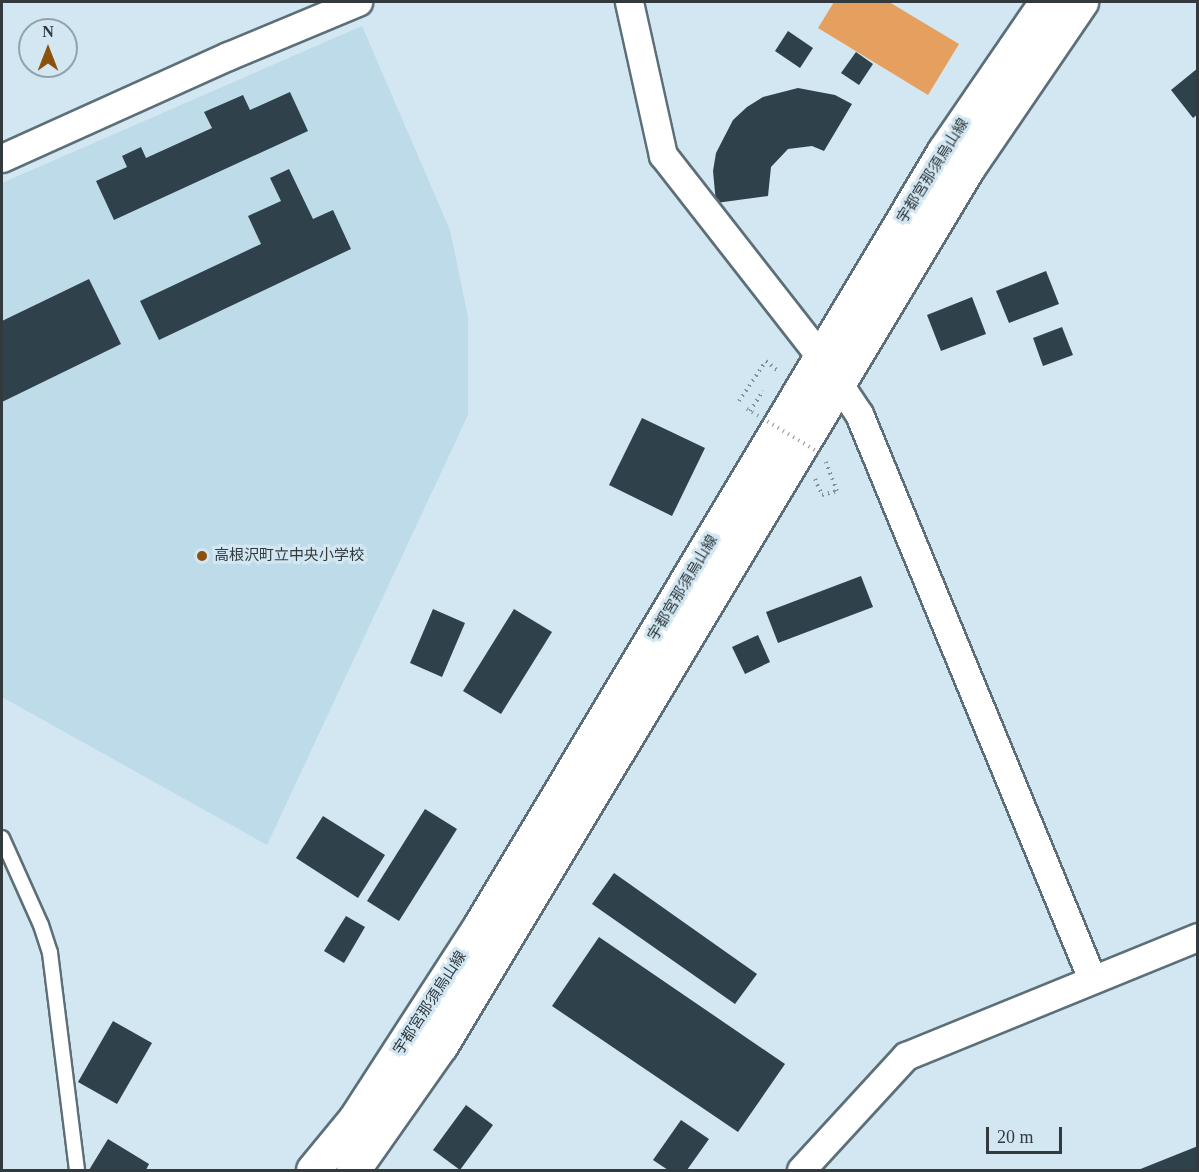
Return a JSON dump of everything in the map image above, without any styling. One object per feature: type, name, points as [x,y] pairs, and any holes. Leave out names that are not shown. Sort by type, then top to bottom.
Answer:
[{"type":"main road","name":"宇都宮那須烏山線","points":[[353,1170],[447,1035],[831,370],[944,151],[1046,2]]},
{"type":"main road","name":"宇都宮那須烏山線","points":[[313,1170],[355,1119],[831,370],[1081,2]]},
{"type":"street","points":[[2,158],[228,56],[358,2]]},
{"type":"street","points":[[629,2],[663,155],[831,370],[859,414],[1092,979]]},
{"type":"street","points":[[801,1170],[906,1056],[1197,937]]},
{"type":"lane","points":[[2,838],[41,925],[50,953],[77,1170]]},
{"type":"path","points":[[739,401],[766,361],[779,369],[773,378]]},
{"type":"path","points":[[767,386],[748,410],[823,455],[837,490],[822,495],[812,470]]},
{"type":"shaded area","points":[[834,2],[889,2],[959,44],[928,95],[818,28]]},
{"type":"shaded area","name":"高根沢町立中央小学校","points":[[362,26],[450,230],[468,317],[468,415],[267,845],[2,697],[2,183]]},
{"type":"building","points":[[788,31],[813,48],[800,68],[775,51]]},
{"type":"building","points":[[856,52],[873,64],[859,85],[841,73]]},
{"type":"building","points":[[1198,68],[1198,114],[1193,118],[1171,90]]},
{"type":"building","points":[[798,88],[835,95],[852,104],[824,151],[812,146],[788,149],[771,167],[768,196],[716,203],[713,171],[716,153],[733,120],[763,97]]},
{"type":"building","points":[[290,92],[308,131],[114,220],[96,181],[127,167],[122,156],[141,147],[146,158],[212,128],[204,112],[243,95],[250,110]]},
{"type":"building","points":[[289,169],[313,219],[333,210],[351,249],[159,340],[140,301],[261,244],[248,216],[281,201],[270,178]]},
{"type":"building","points":[[1046,271],[1059,304],[1009,323],[996,291]]},
{"type":"building","points":[[89,279],[121,344],[2,402],[2,321]]},
{"type":"building","points":[[972,297],[986,334],[941,351],[927,315]]},
{"type":"building","points":[[1062,327],[1073,355],[1043,366],[1033,338]]},
{"type":"building","points":[[642,418],[705,448],[672,516],[609,485]]},
{"type":"building","points":[[861,576],[873,607],[778,643],[766,612]]},
{"type":"building","points":[[433,609],[465,623],[442,677],[410,663]]},
{"type":"building","points":[[514,609],[552,632],[501,714],[463,691]]},
{"type":"building","points":[[758,635],[770,662],[745,674],[732,647]]},
{"type":"building","points":[[425,809],[457,829],[399,921],[367,901]]},
{"type":"building","points":[[323,816],[385,855],[358,898],[296,858]]},
{"type":"building","points":[[614,873],[757,974],[735,1004],[592,904]]},
{"type":"building","points":[[346,916],[365,927],[344,963],[324,951]]},
{"type":"building","points":[[599,937],[785,1064],[738,1132],[552,1006]]},
{"type":"building","points":[[113,1021],[152,1043],[117,1104],[78,1082]]},
{"type":"building","points":[[466,1105],[493,1125],[460,1170],[433,1150]]},
{"type":"building","points":[[681,1120],[709,1139],[687,1170],[668,1170],[653,1160]]},
{"type":"building","points":[[108,1139],[149,1164],[146,1170],[89,1170]]},
{"type":"building","points":[[1198,1146],[1198,1170],[1138,1170]]},
{"type":"place","name":"高根沢町立中央小学校","points":[[202,556]]}]
